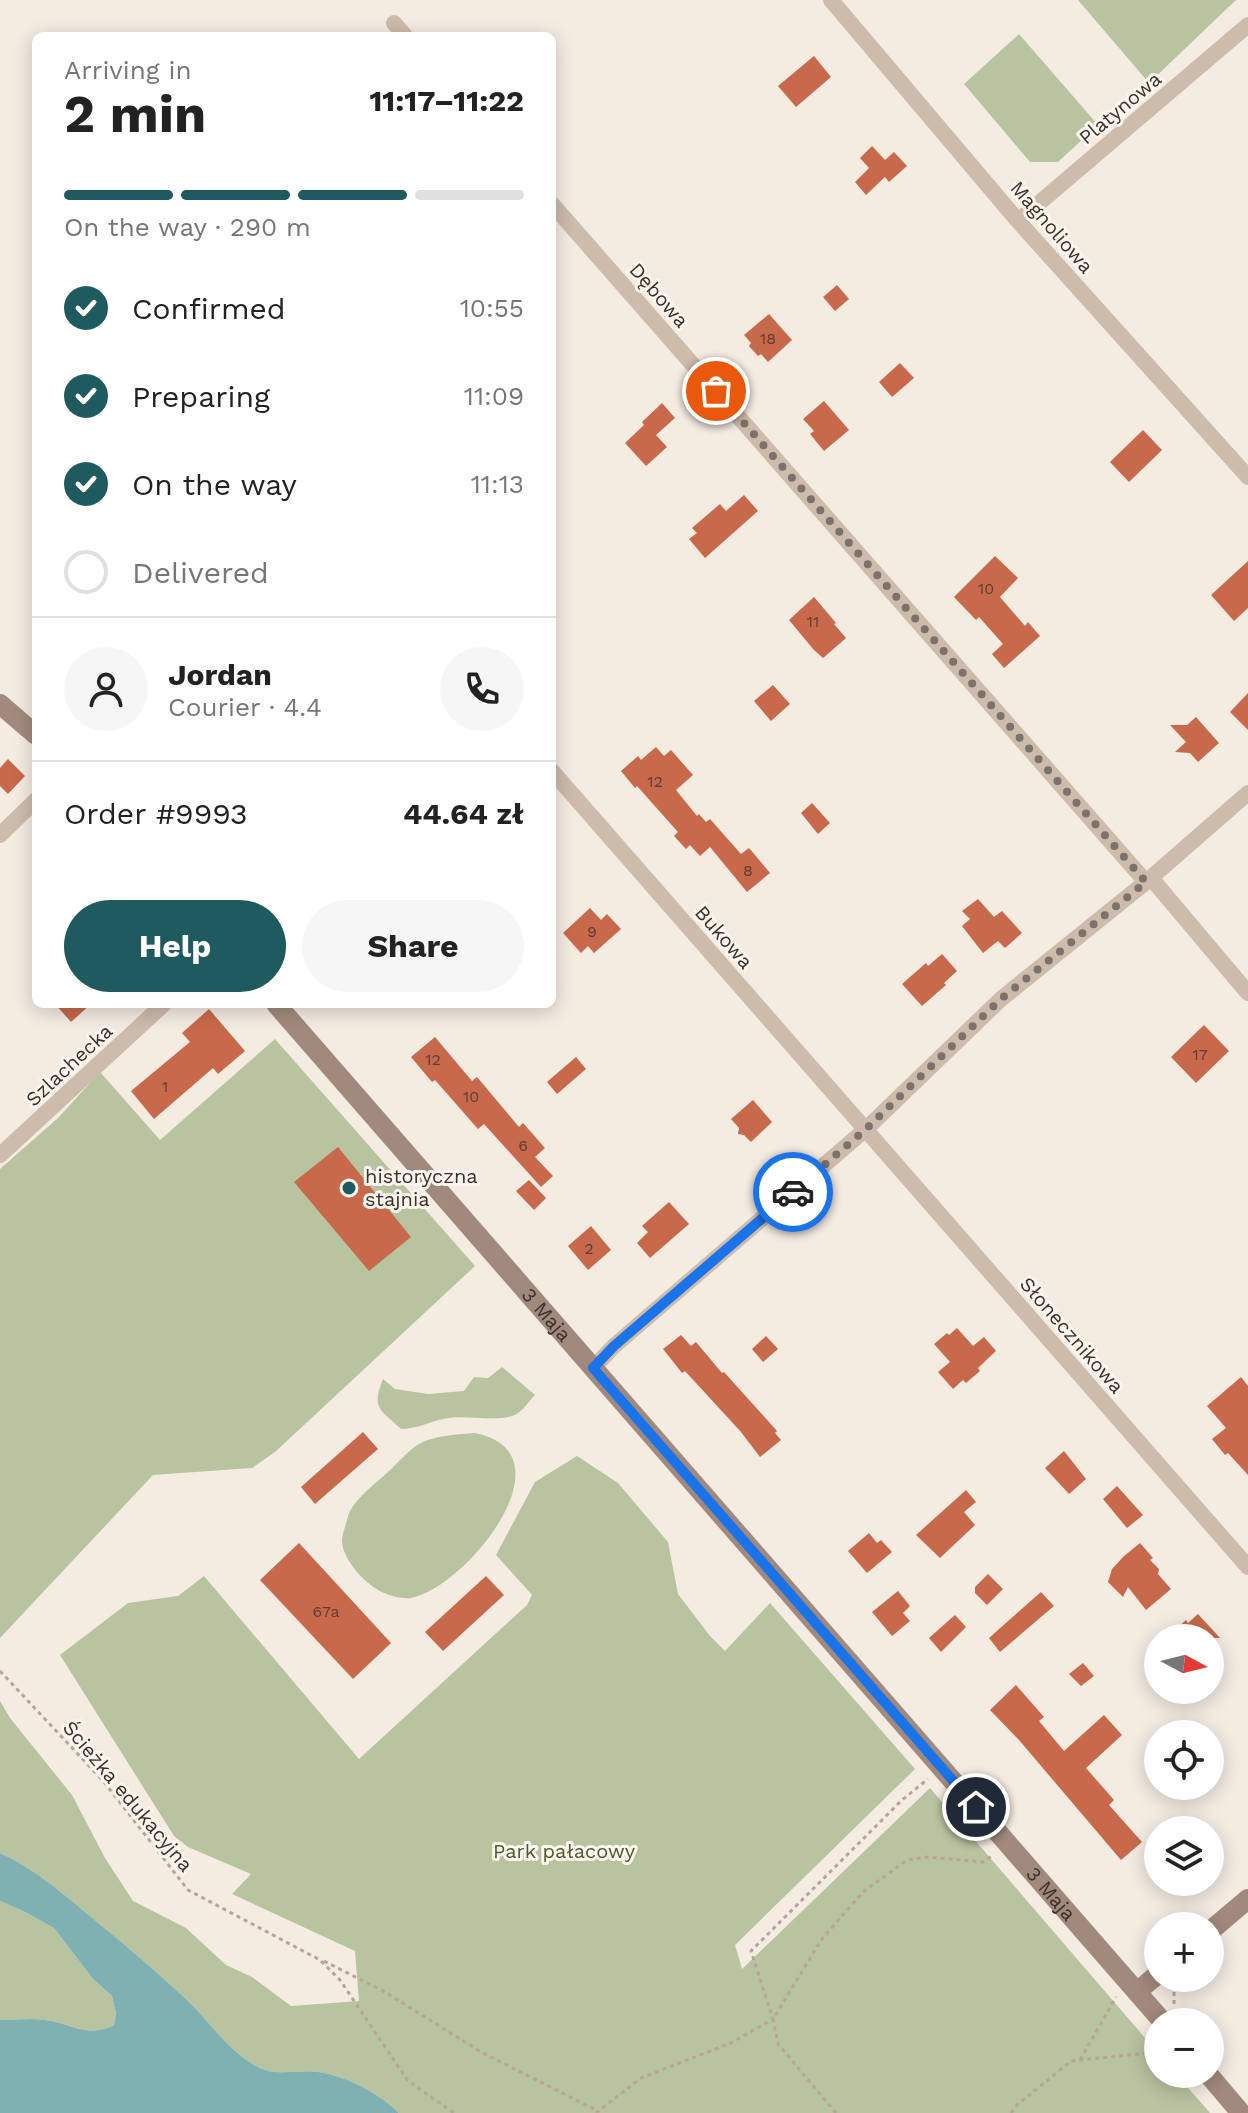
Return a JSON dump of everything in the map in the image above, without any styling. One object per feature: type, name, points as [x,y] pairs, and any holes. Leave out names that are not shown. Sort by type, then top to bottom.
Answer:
[{"type":"street","name":"Magnoliowa","points":[[831,0],[1018,221],[1248,477]]},
{"type":"street","name":"Platynowa","points":[[1018,221],[1248,25]]},
{"type":"street","name":"Dębowa","points":[[556,209],[1248,993]]},
{"type":"street","points":[[0,704],[32,732]]},
{"type":"street","name":"Bukowa","points":[[556,776],[866,1129]]},
{"type":"street","points":[[593,1368],[614,1346],[866,1129],[1001,999],[1149,880],[1248,793]]},
{"type":"street","points":[[0,835],[32,804]]},
{"type":"street","name":"Szlachecka","points":[[0,1155],[160,1008]]},
{"type":"street","name":"3 Maja","points":[[279,1008],[1135,1988],[1160,2008]]},
{"type":"street","name":"Słonecznikowa","points":[[866,1129],[1248,1567]]},
{"type":"street","points":[[1224,1919],[1248,1899]]},
{"type":"street","points":[[1135,1988],[1144,1983]]},
{"type":"street","points":[[1220,2088],[1241,2113]]},
{"type":"path","name":"Ścieżka edukacyjna","points":[[0,1671],[104,1782],[188,1890],[320,1960],[340,1980],[408,2081],[454,2113]]},
{"type":"path","points":[[836,2113],[778,2044],[751,1951],[902,1800],[942,1768]]},
{"type":"path","points":[[320,1960],[385,1992],[481,2052],[597,2112],[641,2078],[731,2043],[773,2019],[822,1939],[863,1892],[907,1860],[928,1857],[983,1862],[1010,1845]]},
{"type":"path","points":[[1080,2060],[1117,1996],[1135,1988]]},
{"type":"path","points":[[1011,2113],[1071,2061],[1144,2053]]},
{"type":"green space","points":[[1078,0],[1236,0],[1149,83]]},
{"type":"green space","points":[[1019,34],[1098,125],[1058,162],[1030,162],[964,84]]},
{"type":"green space","points":[[275,1039],[475,1266],[275,1452],[252,1468],[153,1475],[0,1638],[0,1169],[58,1118],[100,1072],[160,1140]]},
{"type":"green space","points":[[502,1367],[535,1395],[512,1416],[452,1418],[401,1429],[378,1403],[383,1379],[395,1389],[428,1394],[464,1391],[474,1377],[488,1378]]},
{"type":"green space","points":[[475,1433],[503,1445],[515,1466],[513,1491],[501,1519],[482,1546],[459,1570],[434,1589],[408,1598],[376,1589],[356,1571],[343,1548],[342,1536],[353,1505],[417,1446],[440,1437]]},
{"type":"green space","name":"Park pałacowy","points":[[577,1456],[618,1483],[668,1542],[678,1594],[725,1651],[770,1603],[915,1769],[735,1945],[742,1969],[930,1788],[1144,2037],[1144,2088],[1188,2088],[1210,2113],[399,2113],[372,2092],[339,2077],[310,2071],[273,2072],[248,2061],[187,2000],[115,1936],[47,1882],[0,1853],[0,1701],[72,1795],[105,1858],[133,1901],[186,1928],[226,1965],[252,1977],[291,2006],[359,2001],[355,1951],[232,1894],[251,1874],[188,1847],[174,1836],[60,1655],[128,1603],[178,1596],[204,1576],[359,1759],[527,1605],[532,1595],[496,1555],[535,1482]]},
{"type":"green space","points":[[0,1901],[54,1928],[93,1979],[112,1996],[116,2013],[114,2025],[95,2031],[45,2020],[0,2020]]},
{"type":"water","points":[[0,1853],[47,1882],[115,1936],[187,2000],[248,2061],[273,2072],[310,2071],[339,2077],[372,2092],[399,2113],[0,2113],[0,2020],[45,2020],[95,2031],[114,2025],[116,2013],[112,1996],[93,1979],[54,1928],[0,1901]]},
{"type":"building","points":[[814,56],[831,77],[796,107],[778,86]]},
{"type":"building","points":[[872,146],[885,160],[894,152],[907,166],[889,182],[885,177],[866,195],[855,182],[869,168],[860,158]]},
{"type":"building","points":[[837,285],[849,299],[835,311],[823,297]]},
{"type":"building","points":[[769,314],[792,340],[768,362],[749,346],[751,343],[744,335]]},
{"type":"building","points":[[900,363],[914,378],[892,397],[879,382]]},
{"type":"building","points":[[824,401],[849,430],[824,451],[810,434],[814,431],[803,419]]},
{"type":"building","points":[[662,403],[675,418],[656,435],[667,447],[646,466],[625,443]]},
{"type":"building","points":[[1143,430],[1162,450],[1129,482],[1110,462]]},
{"type":"building","points":[[744,495],[758,511],[705,558],[689,539],[697,533],[692,528],[720,504],[726,511]]},
{"type":"building","points":[[995,556],[1018,578],[1000,597],[1025,626],[1028,622],[1040,636],[1004,668],[992,654],[1003,644],[979,617],[976,620],[954,597]]},
{"type":"building","points":[[1248,561],[1248,608],[1234,621],[1211,595]]},
{"type":"building","points":[[814,597],[846,638],[823,658],[789,620]]},
{"type":"building","points":[[773,685],[790,704],[771,721],[754,701]]},
{"type":"building","points":[[1248,693],[1248,730],[1230,712]]},
{"type":"building","points":[[1196,717],[1219,743],[1198,762],[1190,753],[1175,752],[1186,742],[1170,725],[1187,725]]},
{"type":"building","points":[[656,747],[664,756],[671,750],[693,775],[676,790],[697,816],[699,814],[706,822],[710,819],[741,854],[749,848],[770,873],[747,892],[710,847],[700,856],[690,845],[686,849],[674,836],[678,832],[621,771],[638,756],[641,760]]},
{"type":"building","points":[[8,759],[25,776],[8,794],[0,786],[0,768]]},
{"type":"building","points":[[812,803],[830,823],[818,834],[801,813]]},
{"type":"building","points":[[978,899],[994,917],[1002,911],[1022,933],[1005,948],[998,941],[983,953],[962,926],[970,919],[962,911]]},
{"type":"building","points":[[590,908],[601,920],[607,914],[621,929],[594,953],[588,946],[581,953],[563,933]]},
{"type":"building","points":[[942,954],[957,971],[922,1006],[902,984]]},
{"type":"building","points":[[59,1008],[87,1008],[71,1022]]},
{"type":"building","points":[[209,1009],[245,1051],[218,1074],[213,1068],[154,1119],[131,1091],[190,1042],[182,1033]]},
{"type":"building","points":[[1204,1025],[1229,1051],[1196,1083],[1171,1057]]},
{"type":"building","points":[[435,1037],[472,1081],[477,1077],[519,1127],[523,1123],[545,1148],[535,1157],[553,1176],[541,1187],[484,1124],[478,1129],[411,1057]]},
{"type":"building","points":[[576,1057],[586,1069],[557,1094],[547,1082]]},
{"type":"building","points":[[753,1100],[772,1122],[751,1142],[738,1134],[739,1128],[731,1119]]},
{"type":"building","name":"historyczna stajnia","points":[[338,1147],[411,1237],[369,1271],[294,1182]]},
{"type":"building","points":[[529,1180],[546,1198],[534,1210],[516,1191]]},
{"type":"building","points":[[669,1202],[689,1224],[650,1258],[637,1243],[648,1232],[642,1226]]},
{"type":"building","points":[[591,1226],[611,1250],[588,1270],[568,1246]]},
{"type":"building","points":[[957,1328],[973,1346],[984,1337],[996,1351],[978,1368],[980,1371],[953,1389],[938,1372],[950,1362],[934,1344]]},
{"type":"building","points":[[681,1335],[691,1346],[696,1342],[777,1431],[775,1433],[781,1440],[760,1457],[741,1432],[685,1371],[682,1373],[663,1349]]},
{"type":"building","points":[[766,1336],[778,1349],[763,1362],[752,1349]]},
{"type":"building","points":[[1241,1377],[1248,1386],[1248,1475],[1212,1439],[1226,1428],[1207,1406]]},
{"type":"building","points":[[363,1432],[378,1449],[315,1504],[301,1487]]},
{"type":"building","points":[[1064,1451],[1086,1479],[1069,1494],[1045,1468]]},
{"type":"building","points":[[1117,1486],[1143,1515],[1127,1528],[1103,1499]]},
{"type":"building","points":[[966,1490],[976,1502],[964,1512],[975,1525],[940,1558],[916,1535]]},
{"type":"building","points":[[869,1533],[877,1543],[881,1540],[892,1552],[867,1573],[848,1551]]},
{"type":"building","points":[[299,1543],[391,1643],[353,1679],[260,1580]]},
{"type":"building","points":[[1140,1543],[1171,1589],[1146,1610],[1128,1587],[1123,1597],[1108,1582],[1112,1569]]},
{"type":"building","points":[[988,1574],[1003,1589],[987,1605],[975,1593],[975,1587]]},
{"type":"building","points":[[486,1576],[504,1595],[443,1651],[425,1632]]},
{"type":"building","points":[[898,1591],[910,1606],[903,1613],[910,1621],[892,1636],[872,1612]]},
{"type":"building","points":[[1041,1592],[1054,1606],[1000,1652],[989,1638]]},
{"type":"building","points":[[1198,1614],[1207,1624],[1182,1624],[1186,1620],[1188,1623]]},
{"type":"building","points":[[955,1615],[966,1627],[941,1652],[929,1638]]},
{"type":"building","points":[[1083,1663],[1094,1676],[1081,1686],[1069,1674]]},
{"type":"building","points":[[1016,1685],[1044,1717],[1039,1721],[1064,1751],[1104,1715],[1122,1735],[1086,1768],[1114,1800],[1109,1805],[1142,1842],[1121,1860],[990,1710]]},
{"type":"way so far","points":[[716,391],[1146,882],[1001,999],[866,1129],[793,1192]]},
{"type":"place","name":"historyczna stajnia","points":[[349,1188]]},
{"type":"route","points":[[793,1192],[614,1346],[593,1368],[976,1807]]}]
